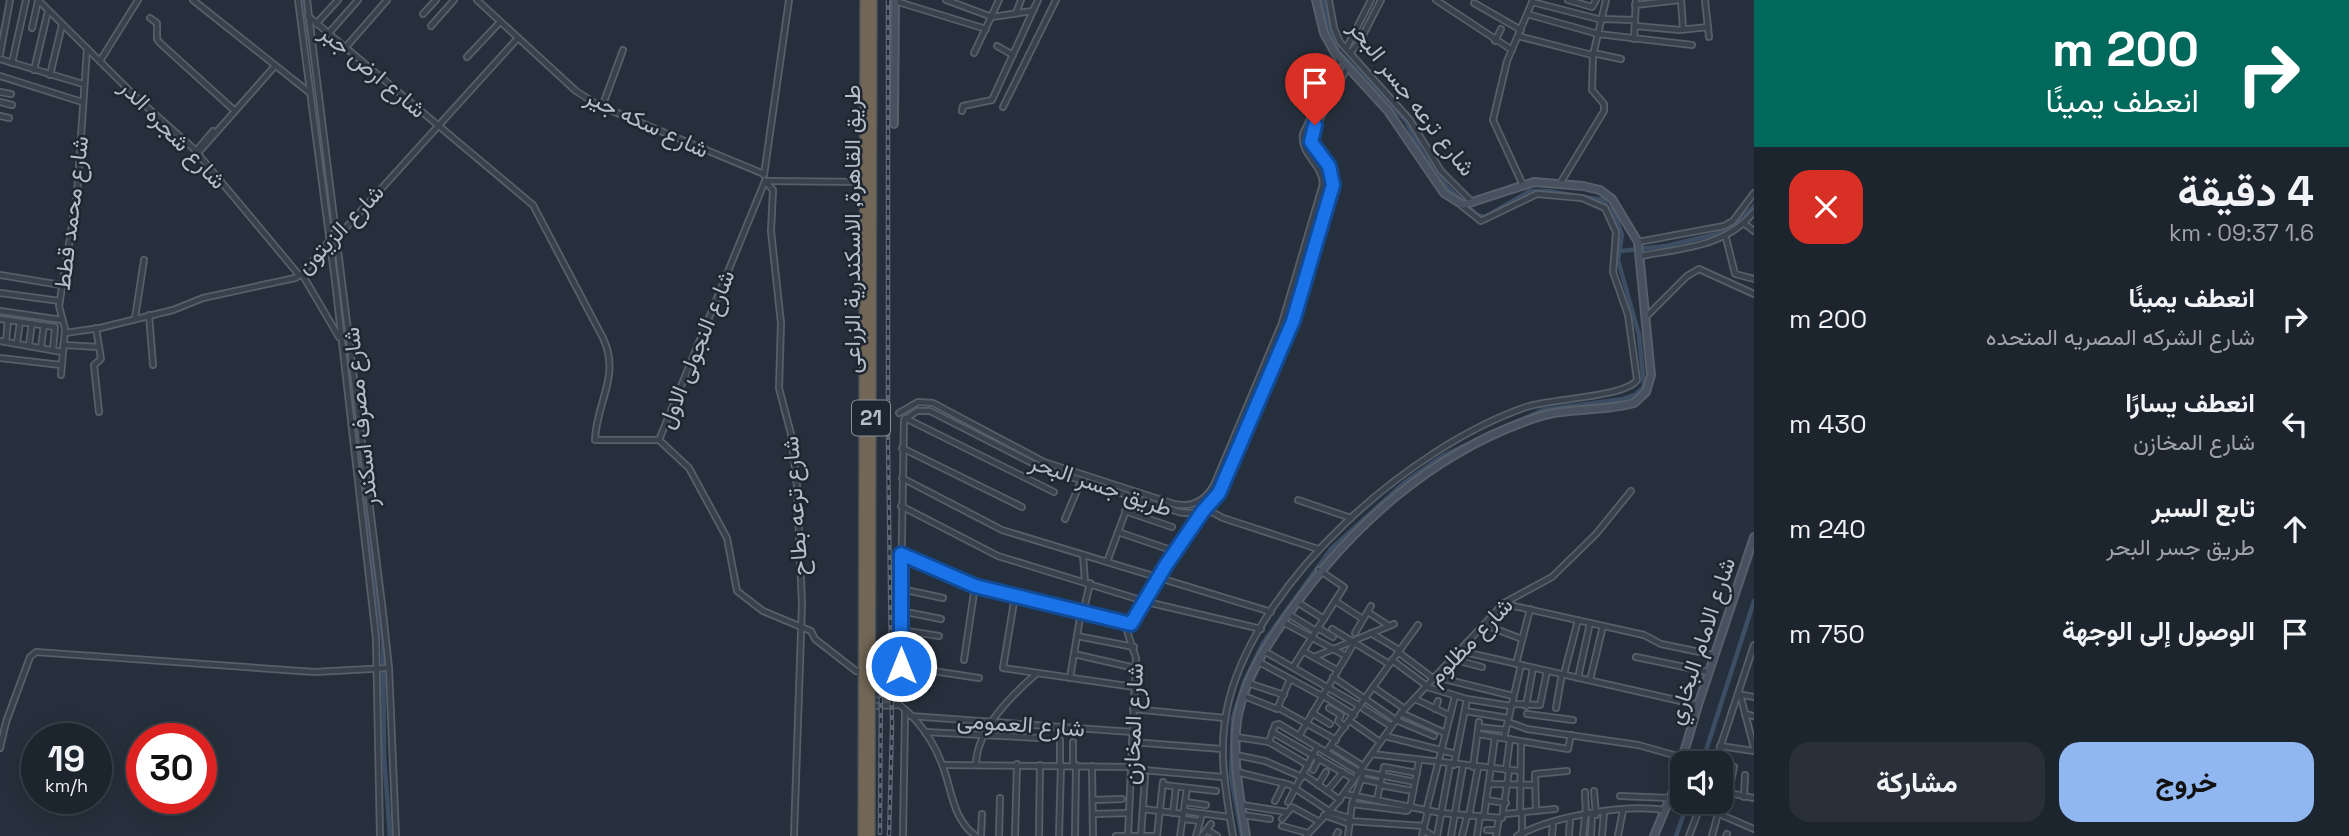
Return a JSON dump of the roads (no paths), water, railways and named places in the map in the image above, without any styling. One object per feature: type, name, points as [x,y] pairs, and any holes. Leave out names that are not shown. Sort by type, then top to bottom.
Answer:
[{"type":"highway","name":"طريق القاهرة, الاسكندرية الزراعى","points":[[863,836],[864,0]]},
{"type":"highway","name":"طريق القاهرة, الاسكندرية الزراعى","points":[[870,836],[872,0]]},
{"type":"street","points":[[10,0],[0,57],[83,84]]},
{"type":"street","points":[[12,63],[26,0]]},
{"type":"street","points":[[32,28],[38,0]]},
{"type":"street","name":"شارع شجره الدر","points":[[38,0],[197,152],[301,275],[341,343]]},
{"type":"street","points":[[100,61],[138,0]]},
{"type":"street","points":[[193,0],[311,94]]},
{"type":"street","name":"شارع مصرف اسكندر","points":[[298,0],[330,240],[376,638],[380,836]]},
{"type":"street","points":[[316,23],[338,0]]},
{"type":"street","points":[[328,34],[358,0]]},
{"type":"street","points":[[346,47],[387,0]]},
{"type":"street","points":[[423,14],[436,0]]},
{"type":"street","points":[[431,26],[454,0]]},
{"type":"street","name":"شارع سكه جير","points":[[477,0],[576,90],[602,107],[765,177]]},
{"type":"street","points":[[789,0],[765,177],[865,182]]},
{"type":"street","points":[[946,0],[992,17],[1033,11]]},
{"type":"street","points":[[974,53],[999,0]]},
{"type":"street","points":[[1016,13],[1021,0]]},
{"type":"street","points":[[962,111],[963,106],[992,100],[1038,0]]},
{"type":"street","points":[[1003,107],[1056,0]]},
{"type":"street","name":"شارع ترعه جسر البحر","points":[[1247,836],[1236,755],[1236,737],[1244,696],[1264,651],[1320,570],[1397,495],[1460,452],[1536,417],[1628,404],[1642,397],[1649,386],[1651,375],[1638,242],[1609,197],[1595,189],[1561,182],[1522,183],[1466,203],[1444,193],[1388,111],[1339,59],[1324,33],[1316,0]]},
{"type":"street","name":"شارع ترعه جسر البحر","points":[[1232,836],[1223,777],[1222,749],[1225,718],[1236,676],[1261,629],[1318,549],[1387,485],[1471,429],[1539,403],[1623,390],[1637,380],[1628,314],[1613,272],[1616,232],[1605,208],[1583,198],[1536,194],[1481,221],[1441,171],[1410,120],[1348,51],[1334,28],[1329,0]]},
{"type":"street","points":[[1348,51],[1371,0]]},
{"type":"street","points":[[1348,51],[1360,41],[1381,0]]},
{"type":"street","points":[[1436,0],[1512,50]]},
{"type":"street","points":[[1568,0],[1592,7],[1596,0]]},
{"type":"street","points":[[1561,182],[1604,111],[1604,104],[1592,90],[1593,54],[1606,0]]},
{"type":"street","points":[[1634,38],[1635,3],[1680,0],[1683,29]]},
{"type":"street","points":[[1705,0],[1709,37]]},
{"type":"street","name":"شارع مصرف اسكندر","points":[[307,1],[338,235],[389,668],[396,836]]},
{"type":"street","points":[[894,124],[895,1],[986,29]]},
{"type":"street","points":[[1522,183],[1493,120],[1496,96],[1533,1],[1602,19],[1683,29],[1709,27]]},
{"type":"street","points":[[1474,3],[1521,30]]},
{"type":"street","points":[[34,70],[48,10]]},
{"type":"street","points":[[1527,14],[1598,34],[1692,45]]},
{"type":"street","name":"شارع ارض جبر","points":[[308,16],[536,208],[603,338],[611,372],[595,440],[659,440]]},
{"type":"street","points":[[150,18],[157,23],[156,39],[234,110]]},
{"type":"street","points":[[467,57],[500,22]]},
{"type":"street","points":[[1495,41],[1509,23]]},
{"type":"street","points":[[50,75],[62,24]]},
{"type":"street","points":[[1518,36],[1621,59]]},
{"type":"street","name":"شارع الزيتون","points":[[65,333],[149,315],[301,275],[330,240],[338,235],[518,38]]},
{"type":"street","points":[[997,46],[1013,55]]},
{"type":"street","name":"شارع محمد قطط","points":[[61,375],[65,333],[60,301],[61,285],[77,195],[87,49]]},
{"type":"street","points":[[602,107],[623,50]]},
{"type":"street","name":"طريق جسر البحر","points":[[899,413],[918,402],[933,403],[1051,465],[1174,504],[1198,503],[1210,492],[1282,323],[1322,189],[1321,172],[1304,150],[1302,138],[1339,59]]},
{"type":"street","points":[[197,152],[273,66]]},
{"type":"street","name":"طريق جسر البحر","points":[[905,419],[917,411],[930,411],[1033,464],[1184,513],[1205,510],[1224,483],[1293,321],[1332,191],[1332,172],[1313,148],[1311,136],[1347,68]]},
{"type":"street","points":[[0,76],[82,102]]},
{"type":"street","points":[[0,92],[11,94]]},
{"type":"street","points":[[0,102],[12,105]]},
{"type":"street","points":[[0,116],[9,118]]},
{"type":"street","name":"شارع النجولى الاول","points":[[765,177],[659,440],[683,460],[698,482],[707,505],[729,543],[737,591],[763,611],[802,628]]},
{"type":"street","name":"شارع ترعه بطاح","points":[[765,177],[773,190],[771,231],[781,323],[779,388],[791,434],[797,486],[802,628],[794,836]]},
{"type":"street","points":[[1638,242],[1724,226],[1732,221],[1754,193]]},
{"type":"street","points":[[1641,256],[1726,238],[1754,212]]},
{"type":"street","points":[[1745,223],[1754,224]]},
{"type":"street","points":[[1745,223],[1754,231]]},
{"type":"street","points":[[1726,238],[1735,274],[1754,279]]},
{"type":"street","points":[[135,318],[144,260]]},
{"type":"street","points":[[1644,318],[1691,272],[1699,269],[1754,294]]},
{"type":"street","points":[[0,275],[61,285]]},
{"type":"street","points":[[0,293],[60,301]]},
{"type":"street","points":[[0,311],[62,320]]},
{"type":"street","points":[[149,315],[153,365]]},
{"type":"street","points":[[0,318],[56,328],[53,349]]},
{"type":"street","points":[[8,320],[3,341],[53,349],[99,347]]},
{"type":"street","points":[[18,343],[20,321]]},
{"type":"street","points":[[29,345],[32,323]]},
{"type":"street","points":[[41,347],[44,325]]},
{"type":"street","points":[[96,328],[101,361],[94,365],[99,412]]},
{"type":"street","points":[[0,358],[61,365]]},
{"type":"street","points":[[899,705],[902,448],[905,419],[1054,492]]},
{"type":"street","points":[[902,448],[1022,507]]},
{"type":"street","points":[[902,478],[993,526],[1272,612]]},
{"type":"street","points":[[1216,479],[1224,483]]},
{"type":"street","points":[[1065,519],[1081,481]]},
{"type":"street","name":"شارع مظلوم","points":[[1307,835],[1345,794],[1403,711],[1504,603],[1552,577],[1596,534],[1631,491]]},
{"type":"street","points":[[1107,562],[1130,497]]},
{"type":"street","points":[[1298,500],[1351,518]]},
{"type":"street","points":[[901,506],[994,554],[1147,602],[1261,629]]},
{"type":"street","points":[[901,554],[975,586],[1131,624],[1205,510],[1318,549]]},
{"type":"street","points":[[1125,511],[1172,527]]},
{"type":"street","points":[[1118,532],[1177,552]]},
{"type":"street","name":"شارع الامام البخاري","points":[[1683,751],[1754,537]]},
{"type":"street","points":[[1070,678],[1088,582],[1083,554]]},
{"type":"street","points":[[1293,667],[1344,586],[1320,570]]},
{"type":"street","points":[[964,660],[975,586]]},
{"type":"street","points":[[901,589],[943,598]]},
{"type":"street","points":[[1015,596],[1002,664],[1005,669],[1134,687]]},
{"type":"street","points":[[1335,601],[1363,620]]},
{"type":"street","points":[[1297,602],[1324,619]]},
{"type":"street","points":[[1504,603],[1644,635],[1661,645],[1714,655]]},
{"type":"street","points":[[1314,657],[1392,625],[1369,609],[1355,633]]},
{"type":"street","points":[[1487,830],[1497,833],[1506,803],[1506,730],[1530,609]]},
{"type":"street","points":[[901,611],[941,619]]},
{"type":"street","points":[[1288,614],[1333,637]]},
{"type":"street","points":[[1556,708],[1578,620]]},
{"type":"street","points":[[1283,622],[1346,656]]},
{"type":"street","points":[[1578,678],[1590,623]]},
{"type":"street","name":"شارع المخازن","points":[[1128,835],[1135,668],[1134,647],[1128,635],[1131,624]]},
{"type":"street","points":[[1326,752],[1362,708],[1373,687],[1418,625]]},
{"type":"street","points":[[1485,625],[1522,639]]},
{"type":"street","points":[[1590,681],[1602,626]]},
{"type":"street","points":[[802,628],[811,631],[815,639],[856,671],[864,672]]},
{"type":"street","points":[[901,629],[939,636]]},
{"type":"street","points":[[1332,629],[1427,686],[1467,699],[1537,707]]},
{"type":"street","points":[[1371,633],[1435,678],[1513,696]]},
{"type":"street","points":[[1077,636],[1134,647]]},
{"type":"street","points":[[1299,736],[1352,642]]},
{"type":"street","points":[[1719,751],[1754,645]]},
{"type":"street","points":[[1264,651],[1391,726]]},
{"type":"street","points":[[1303,651],[1337,670]]},
{"type":"street","points":[[1460,651],[1698,705]]},
{"type":"street","points":[[0,748],[10,708],[30,657],[36,652],[314,672],[389,668]]},
{"type":"street","points":[[1074,654],[1135,668]]},
{"type":"street","points":[[1636,657],[1708,672]]},
{"type":"street","points":[[1452,659],[1482,667]]},
{"type":"street","points":[[1258,661],[1354,715]]},
{"type":"street","points":[[901,666],[979,678]]},
{"type":"street","points":[[1526,706],[1533,667]]},
{"type":"street","points":[[1534,718],[1547,671]]},
{"type":"street","points":[[976,764],[978,747],[984,735],[1016,692],[1036,673]]},
{"type":"street","points":[[1333,677],[1396,720],[1434,736]]},
{"type":"street","points":[[1278,708],[1290,679]]},
{"type":"street","points":[[1248,683],[1284,695]]},
{"type":"street","points":[[1373,687],[1403,711],[1444,733]]},
{"type":"street","points":[[871,693],[886,697],[899,705],[924,732],[943,765],[959,818],[979,836]]},
{"type":"street","points":[[1739,694],[1754,697]]},
{"type":"street","points":[[1720,746],[1754,750],[1751,729],[1739,694]]},
{"type":"street","points":[[1244,696],[1278,708],[1336,740]]},
{"type":"street","points":[[1423,831],[1436,764],[1454,696]]},
{"type":"street","points":[[1415,699],[1449,715]]},
{"type":"street","points":[[1237,772],[1296,788],[1327,813],[1349,821],[1423,831],[1435,836],[1467,699]]},
{"type":"street","points":[[1426,714],[1438,701]]},
{"type":"street","points":[[871,705],[899,705]]},
{"type":"street","points":[[1329,708],[1341,715],[1338,721],[1345,727]]},
{"type":"street","points":[[1133,709],[1225,718]]},
{"type":"street","points":[[903,836],[905,711]]},
{"type":"street","points":[[1465,711],[1508,720],[1527,729],[1633,744],[1670,754]]},
{"type":"street","points":[[1312,713],[1330,724]]},
{"type":"street","points":[[1527,714],[1534,718],[1573,720]]},
{"type":"street","points":[[1745,714],[1754,716]]},
{"type":"street","name":"شارع العمومى","points":[[910,716],[995,720],[1132,732]]},
{"type":"street","points":[[1350,720],[1380,741]]},
{"type":"street","points":[[1269,743],[1277,723],[1362,770],[1415,782]]},
{"type":"street","points":[[1462,836],[1468,816],[1479,724],[1506,730]]},
{"type":"street","points":[[924,732],[1040,738]]},
{"type":"street","points":[[1272,732],[1354,779]]},
{"type":"street","points":[[1478,734],[1568,749],[1571,735]]},
{"type":"street","points":[[1385,736],[1456,754]]},
{"type":"street","points":[[1236,737],[1269,743],[1308,765]]},
{"type":"street","points":[[1477,836],[1489,784],[1495,737]]},
{"type":"street","points":[[1059,836],[1060,740]]},
{"type":"street","points":[[1073,742],[1075,836]]},
{"type":"street","points":[[1132,742],[1222,749]]},
{"type":"street","points":[[1522,743],[1520,835],[1553,823],[1604,813],[1642,807],[1665,810]]},
{"type":"street","points":[[1331,746],[1362,770]]},
{"type":"street","points":[[1289,802],[1317,747]]},
{"type":"street","points":[[1372,754],[1436,764],[1520,771]]},
{"type":"street","points":[[1236,755],[1258,759],[1302,775],[1340,800]]},
{"type":"street","points":[[1313,770],[1320,758]]},
{"type":"street","points":[[1352,804],[1407,811],[1419,761]]},
{"type":"street","points":[[1016,836],[1017,764]]},
{"type":"street","points":[[943,765],[1075,765],[1223,777]]},
{"type":"street","points":[[1039,836],[1041,765]]},
{"type":"street","points":[[1092,766],[1093,836]]},
{"type":"street","points":[[1451,836],[1463,766]]},
{"type":"street","points":[[1734,766],[1729,795],[1754,798]]},
{"type":"street","points":[[1377,799],[1384,767],[1417,773]]},
{"type":"street","name":"شارع مظلوم","points":[[1348,836],[1352,804],[1362,779],[1362,770]]},
{"type":"street","points":[[1536,811],[1535,776],[1538,772],[1567,771]]},
{"type":"street","points":[[1318,785],[1326,772]]},
{"type":"street","points":[[1327,791],[1343,772]]},
{"type":"street","points":[[1744,797],[1745,775]]},
{"type":"street","points":[[1142,835],[1145,776]]},
{"type":"street","points":[[1362,779],[1413,791]]},
{"type":"street","points":[[1275,801],[1284,783]]},
{"type":"street","points":[[1116,836],[1152,836],[1163,784],[1216,791]]},
{"type":"street","points":[[1489,784],[1535,785]]},
{"type":"street","points":[[1172,813],[1176,787]]},
{"type":"street","points":[[1180,836],[1187,788]]},
{"type":"street","points":[[1583,836],[1594,791]]},
{"type":"street","points":[[1585,792],[1591,836]]},
{"type":"street","points":[[1345,794],[1427,811],[1468,816],[1502,817],[1555,809]]},
{"type":"street","points":[[1620,796],[1670,798]]},
{"type":"street","points":[[999,836],[1000,798]]},
{"type":"street","name":"شارع الامام البخاري","points":[[1654,836],[1670,798]]},
{"type":"street","points":[[1093,800],[1122,799]]},
{"type":"street","points":[[1486,800],[1506,803]]},
{"type":"street","points":[[1185,802],[1206,805]]},
{"type":"street","points":[[1242,806],[1287,812]]},
{"type":"street","points":[[1282,819],[1292,807],[1303,816],[1318,821]]},
{"type":"street","points":[[1143,809],[1183,815],[1200,821]]},
{"type":"street","points":[[1618,836],[1623,810]]},
{"type":"street","points":[[1093,814],[1129,813]]},
{"type":"street","points":[[1601,836],[1604,813]]},
{"type":"street","points":[[979,836],[982,814]]},
{"type":"street","points":[[1196,836],[1202,814]]},
{"type":"street","points":[[1689,836],[1697,814]]},
{"type":"street","points":[[1712,836],[1718,814],[1754,832]]},
{"type":"street","points":[[1183,815],[1230,817]]},
{"type":"street","points":[[1243,816],[1270,819]]},
{"type":"street","points":[[1569,836],[1570,819]]},
{"type":"street","points":[[1552,836],[1553,823]]},
{"type":"street","points":[[1202,836],[1211,824]]},
{"type":"street","points":[[1282,826],[1307,835]]},
{"type":"street","points":[[1536,828],[1536,836]]},
{"type":"street","points":[[1207,830],[1217,836]]},
{"type":"waterway","points":[[304,0],[309,37]]},
{"type":"waterway","points":[[1242,836],[1231,777],[1233,718],[1245,680],[1263,643],[1331,549],[1405,482],[1442,456],[1543,410],[1623,399],[1635,395],[1644,387],[1639,335],[1618,260],[1622,235],[1616,217],[1602,200],[1548,191],[1530,191],[1485,217],[1477,215],[1447,187],[1422,153],[1406,121],[1338,51],[1329,28],[1323,0]]},
{"type":"waterway","points":[[1354,46],[1378,0]]},
{"type":"waterway","points":[[1310,253],[1329,178],[1312,153],[1308,137],[1320,105],[1343,66]]},
{"type":"waterway","points":[[1621,251],[1666,246],[1729,231],[1754,206]]},
{"type":"waterway","points":[[1244,430],[1290,322]]},
{"type":"waterway","points":[[352,379],[361,480],[383,639],[384,755],[390,836]]},
{"type":"waterway","points":[[1206,505],[1235,451]]},
{"type":"waterway","points":[[1706,751],[1754,601]]},
{"type":"waterway","points":[[1676,836],[1684,814]]},
{"type":"railway","points":[[888,0],[888,446],[892,727],[889,836]]},
{"type":"railway","points":[[880,833],[881,672]]}]
